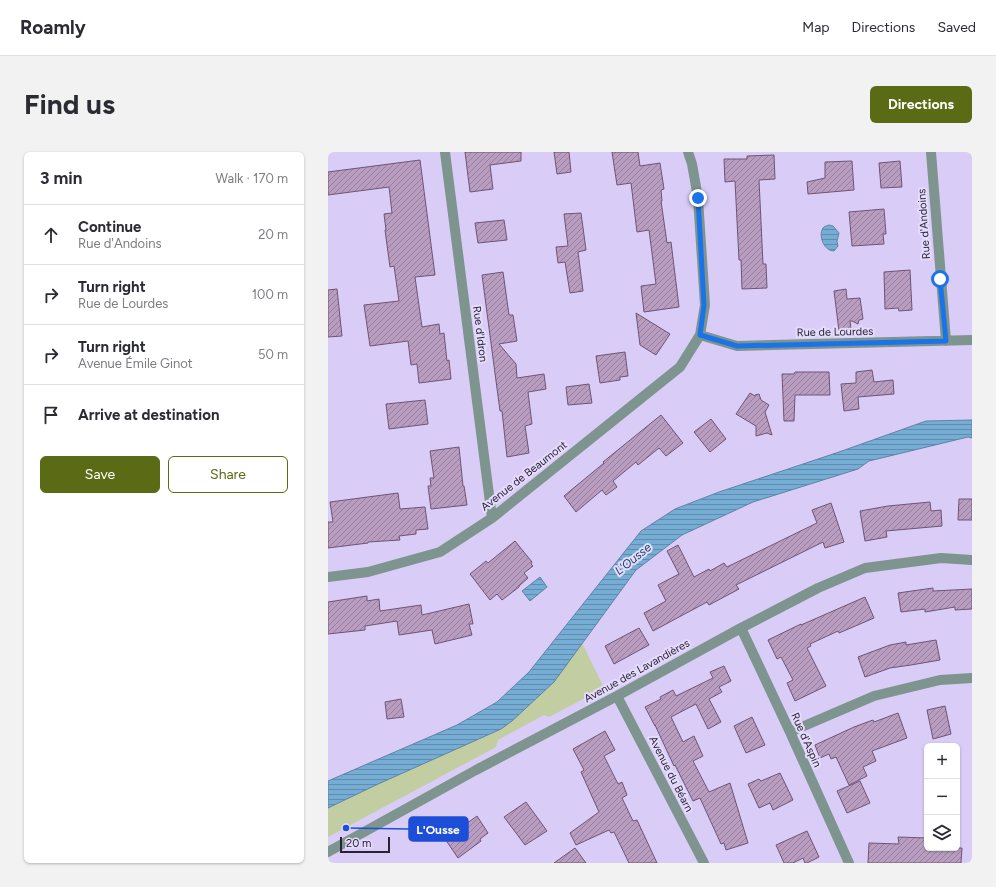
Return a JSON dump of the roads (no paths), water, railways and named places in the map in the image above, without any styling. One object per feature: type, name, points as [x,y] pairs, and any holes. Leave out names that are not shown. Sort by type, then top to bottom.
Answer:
[{"type":"street","name":"Rue d'Idron","points":[[445,152],[492,518]]},
{"type":"street","points":[[688,152],[692,164],[698,198],[704,305],[700,335]]},
{"type":"street","name":"Rue d'Andoins","points":[[930,152],[946,341]]},
{"type":"street","name":"Avenue de Beaumont","points":[[328,577],[368,572],[440,552],[492,518],[680,367],[700,335]]},
{"type":"street","name":"Rue de Lourdes","points":[[700,335],[737,346],[972,340]]},
{"type":"street","name":"Avenue des Lavandières","points":[[328,852],[476,770],[818,588],[865,568],[941,558],[972,560]]},
{"type":"street","name":"Rue d'Aspin","points":[[741,628],[790,732],[848,863]]},
{"type":"street","points":[[790,732],[874,696],[940,680],[972,678]]},
{"type":"street","name":"Avenue du Béarn","points":[[617,696],[704,863]]},
{"type":"water","points":[[829,225],[833,226],[839,233],[837,241],[838,246],[834,251],[827,249],[821,235],[823,228]]},
{"type":"water","name":"L'Ousse","points":[[972,420],[972,438],[968,437],[869,461],[858,469],[753,502],[682,535],[636,570],[554,682],[512,721],[501,729],[328,808],[328,781],[457,725],[497,702],[529,672],[641,531],[675,509],[719,492],[926,421]]},
{"type":"water","points":[[540,577],[547,587],[530,601],[522,591]]},
{"type":"place","name":"L'Ousse","points":[[346,828]]}]
